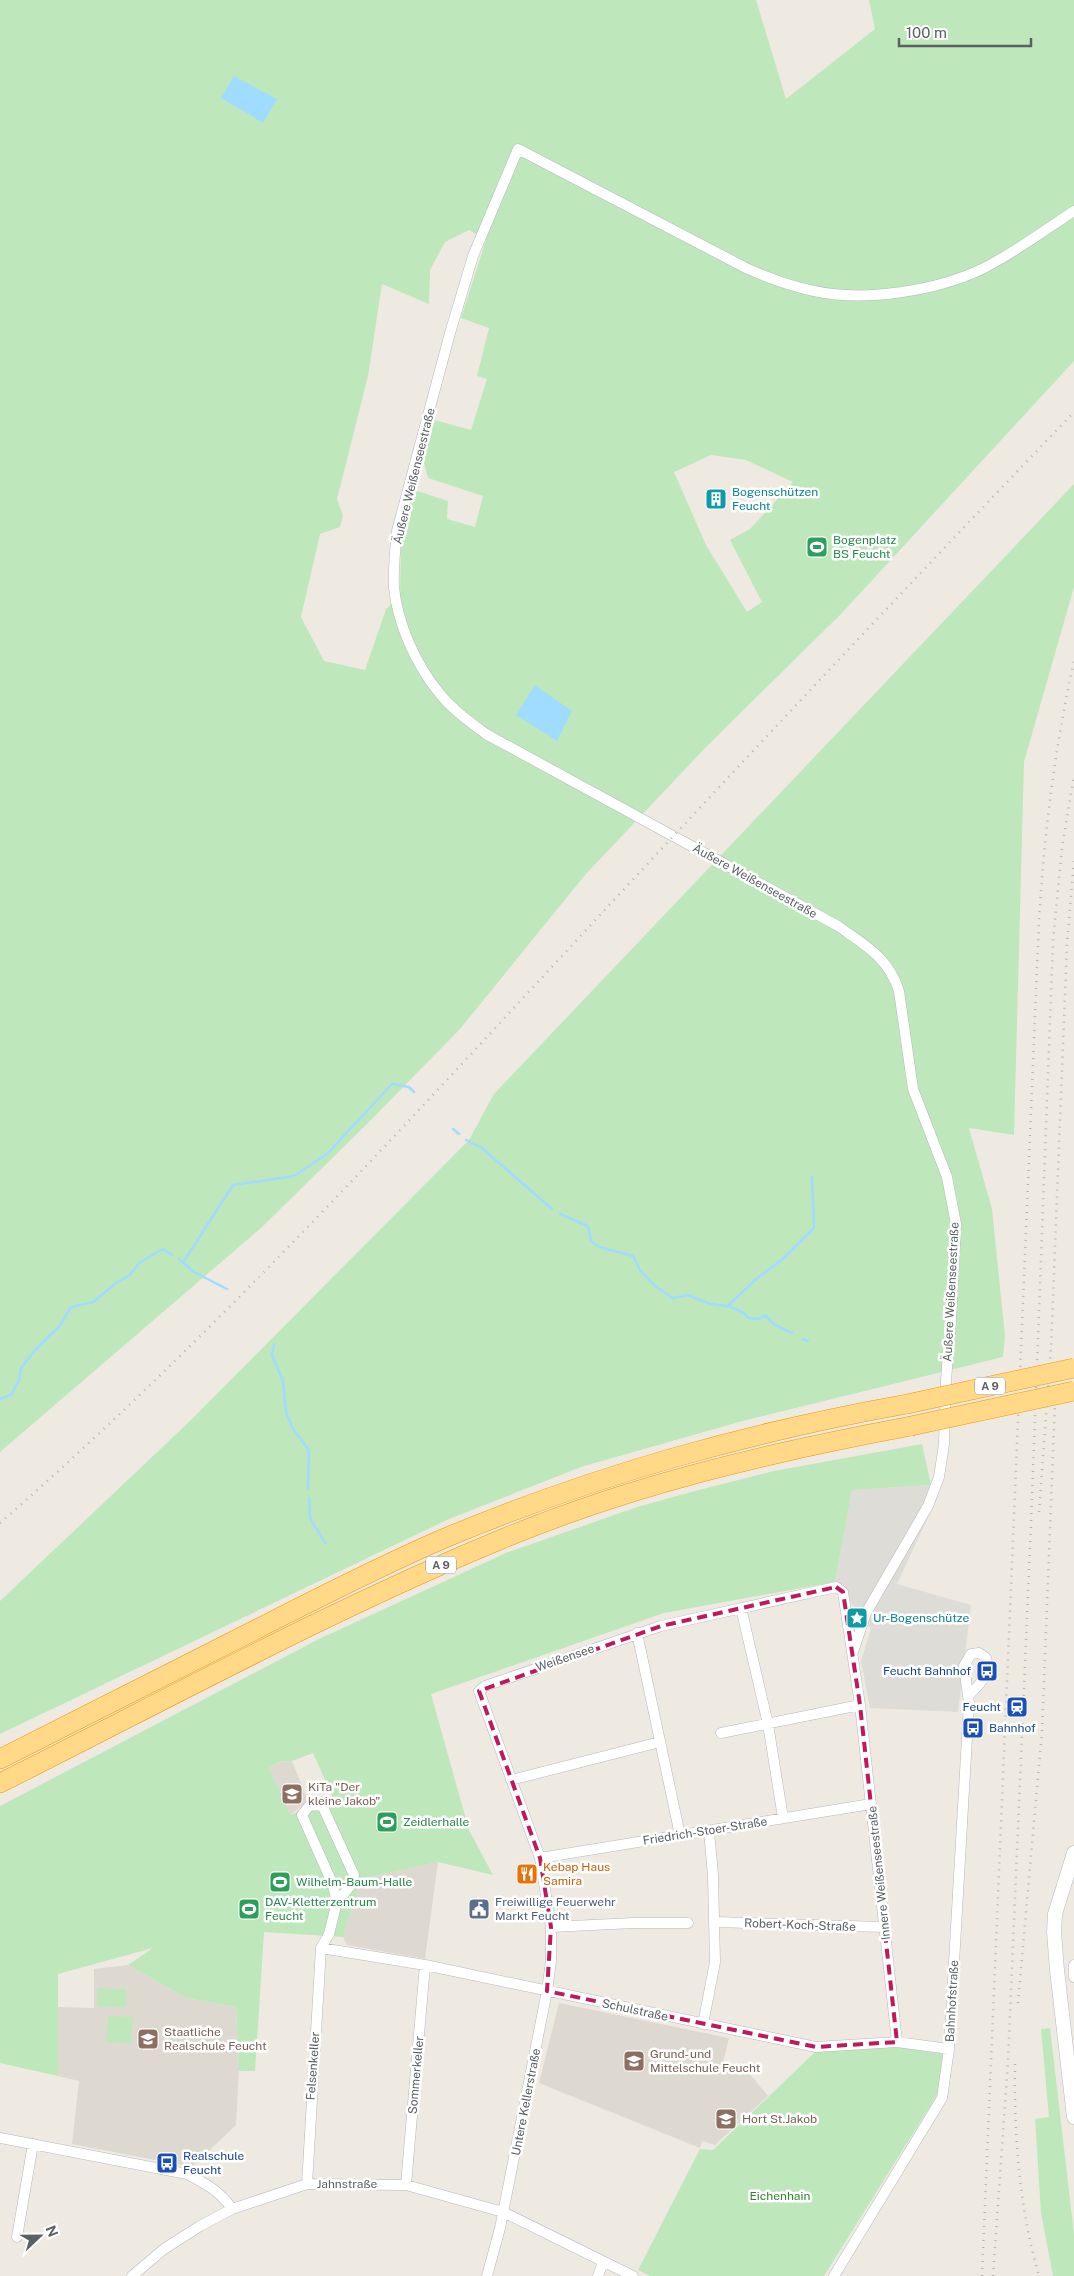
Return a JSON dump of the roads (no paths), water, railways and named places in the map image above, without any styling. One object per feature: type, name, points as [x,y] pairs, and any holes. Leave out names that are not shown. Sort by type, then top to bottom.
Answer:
[{"type":"highway","name":"A 9","points":[[0,1759],[334,1590],[478,1525],[600,1479],[727,1442],[813,1421],[907,1404],[1074,1368]]},
{"type":"highway","name":"A 9","points":[[0,1783],[346,1610],[504,1538],[661,1482],[736,1462],[813,1444],[911,1426],[1074,1390]]},
{"type":"main road","points":[[1074,1853],[1056,1914],[1054,1932],[1071,2064],[1074,2117]]},
{"type":"street","name":"Äußere Weißenseestraße","points":[[853,1652],[866,1613],[928,1506],[940,1477],[944,1444],[956,1224],[949,1185],[913,1089],[897,984],[879,955],[838,926],[486,734],[464,717],[440,694],[420,665],[399,615],[394,589],[397,530],[455,314],[473,256],[518,148],[746,268],[778,282],[816,292],[857,295],[909,291],[947,282],[984,268],[1074,212]]},
{"type":"street","name":"Innere Weißenseestraße","points":[[637,1633],[836,1587],[843,1592],[860,1705],[898,2042]]},
{"type":"street","points":[[742,1608],[768,1724],[783,1818]]},
{"type":"street","points":[[637,1633],[680,1835]]},
{"type":"street","name":"Weißensee","points":[[540,1858],[479,1691],[485,1686],[637,1633]]},
{"type":"street","name":"Bahnhofstraße","points":[[834,2276],[942,2098],[949,2049],[969,1695]]},
{"type":"street","points":[[721,1733],[860,1705]]},
{"type":"street","points":[[511,1780],[660,1742]]},
{"type":"street","name":"Friedrich-Stoer-Straße","points":[[540,1858],[871,1804]]},
{"type":"street","points":[[321,1948],[329,1934],[337,1902],[351,1885],[354,1875],[322,1805],[309,1806],[302,1815],[333,1885],[337,1902]]},
{"type":"street","points":[[703,2024],[715,1962],[716,1922],[709,1831]]},
{"type":"street","name":"Untere Kellerstraße","points":[[487,2276],[503,2212],[547,1991],[551,1961],[551,1926],[540,1858]]},
{"type":"street","name":"Robert-Koch-Straße","points":[[716,1922],[884,1927]]},
{"type":"street","points":[[551,1926],[688,1923]]},
{"type":"street","name":"Schulstraße","points":[[321,1948],[425,1965],[816,2047],[898,2042],[949,2049]]},
{"type":"street","name":"Felsenkeller","points":[[306,2184],[321,1948]]},
{"type":"street","name":"Sommerkeller","points":[[406,2185],[425,1965]]},
{"type":"street","points":[[1074,1965],[1074,1977]]},
{"type":"street","points":[[0,2138],[187,2174],[225,2198],[232,2209]]},
{"type":"street","points":[[17,2237],[33,2144]]},
{"type":"street","name":"Jahnstraße","points":[[132,2276],[164,2248],[232,2209],[306,2184],[406,2185],[503,2212],[633,2276]]},
{"type":"street","points":[[598,2276],[603,2262]]},
{"type":"water","points":[[234,76],[277,99],[263,123],[221,98]]},
{"type":"water","points":[[535,685],[572,711],[557,741],[516,715]]},
{"type":"waterway","points":[[184,1261],[233,1185],[294,1176],[327,1154],[392,1084],[409,1087],[414,1092]]},
{"type":"waterway","points":[[453,1129],[459,1134]]},
{"type":"waterway","points":[[466,1140],[482,1148],[552,1209]]},
{"type":"waterway","points":[[728,1306],[755,1280],[784,1258],[814,1228],[812,1177]]},
{"type":"waterway","points":[[560,1214],[588,1226],[591,1241],[599,1247],[633,1256],[640,1270],[655,1286],[673,1298],[687,1295],[711,1304],[728,1306],[744,1313],[748,1318],[757,1319],[766,1316],[775,1325],[792,1333]]},
{"type":"waterway","points":[[0,1399],[11,1395],[19,1380],[21,1368],[36,1349],[59,1327],[71,1307],[93,1302],[116,1283],[130,1275],[139,1263],[161,1250],[165,1250],[172,1255]]},
{"type":"waterway","points":[[179,1259],[194,1272],[227,1289]]},
{"type":"waterway","points":[[803,1339],[808,1341]]},
{"type":"waterway","points":[[274,1345],[272,1355],[283,1381],[286,1412],[293,1429],[309,1450],[308,1489]]},
{"type":"waterway","points":[[309,1498],[310,1518],[325,1543]]},
{"type":"railway","points":[[0,1523],[157,1378],[308,1227],[836,662],[1074,412]]},
{"type":"railway","points":[[982,2276],[1039,921],[1051,790],[1074,661]]},
{"type":"railway","points":[[993,2276],[1008,2061],[1053,941],[1062,848],[1074,775]]},
{"type":"railway","points":[[1039,1512],[1051,1348],[1067,944],[1074,861]]},
{"type":"railway","points":[[1018,2003],[1042,1732],[1056,1377]]},
{"type":"railway","points":[[1015,2064],[1019,2171],[1027,2224],[1039,2276]]},
{"type":"place","name":"Bogenschützen Feucht","points":[[716,499]]},
{"type":"place","name":"Bogenplatz BS Feucht","points":[[817,547]]},
{"type":"place","name":"Ur-Bogenschütze","points":[[857,1618]]},
{"type":"place","name":"Feucht Bahnhof","points":[[987,1671]]},
{"type":"place","name":"Feucht","points":[[1017,1707]]},
{"type":"place","name":"Bahnhof","points":[[973,1728]]},
{"type":"place","name":"KiTa \"Der kleine Jakob\"","points":[[292,1794]]},
{"type":"place","name":"Zeidlerhalle","points":[[387,1822]]},
{"type":"place","name":"Kebap Haus Samira","points":[[527,1874]]},
{"type":"place","name":"Wilhelm-Baum-Halle","points":[[280,1882]]},
{"type":"place","name":"DAV-Kletterzentrum Feucht","points":[[249,1909]]},
{"type":"place","name":"Freiwillige Feuerwehr Markt Feucht","points":[[479,1909]]},
{"type":"place","name":"Staatliche Realschule Feucht","points":[[148,2039]]},
{"type":"place","name":"Grund- und Mittelschule Feucht","points":[[634,2061]]},
{"type":"place","name":"Hort St.Jakob","points":[[726,2119]]},
{"type":"place","name":"Realschule Feucht","points":[[167,2163]]},
{"type":"park label","name":"Eichenhain","points":[[780,2196]]}]
